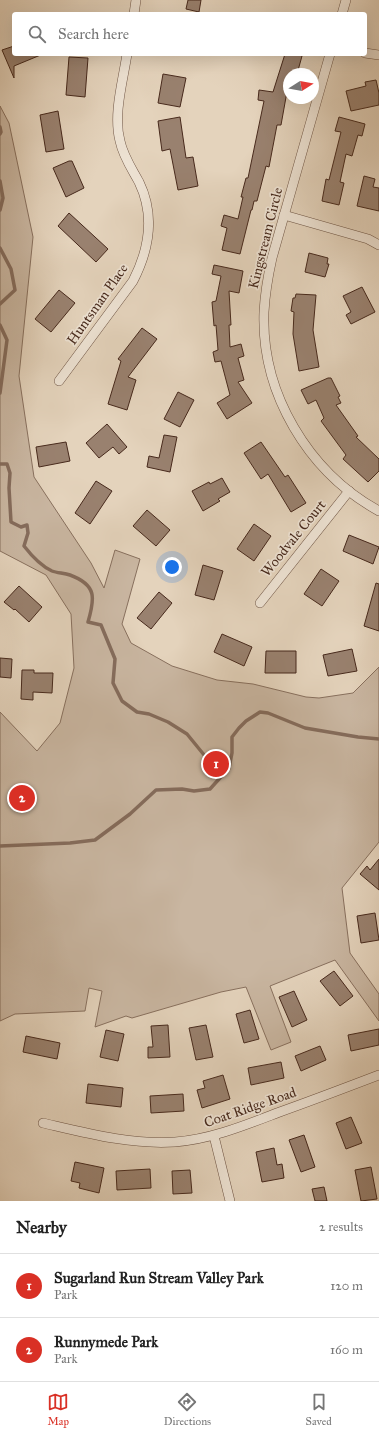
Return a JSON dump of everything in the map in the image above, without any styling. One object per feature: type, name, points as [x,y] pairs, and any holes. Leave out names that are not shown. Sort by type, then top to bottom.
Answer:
[{"type":"street","points":[[134,12],[136,0]]},
{"type":"street","points":[[343,12],[346,0]]},
{"type":"street","points":[[367,53],[379,55]]},
{"type":"street","name":"Huntsman Place","points":[[59,381],[133,281],[141,265],[146,249],[149,233],[146,200],[140,184],[125,156],[120,142],[118,127],[118,113],[128,56]]},
{"type":"street","name":"Kingstream Circle","points":[[329,56],[272,258],[266,287],[264,313],[265,338],[268,361],[276,389],[296,432],[310,453],[328,473],[366,504],[379,511]]},
{"type":"street","points":[[284,215],[368,239],[379,245]]},
{"type":"street","name":"Woodvale Court","points":[[260,603],[349,491]]},
{"type":"street","name":"Coat Ridge Road","points":[[43,1124],[125,1140],[174,1142],[214,1136],[379,1075]]},
{"type":"street","points":[[214,1136],[230,1201]]},
{"type":"shaded area","points":[[0,106],[9,123],[33,237],[19,376],[34,477],[91,563],[104,588],[115,550],[140,559],[122,624],[131,643],[172,666],[217,680],[253,684],[306,697],[319,698],[353,693],[379,667],[379,842],[342,888],[350,953],[379,994],[379,1021],[335,960],[270,986],[291,1042],[271,1050],[246,987],[221,992],[132,1018],[126,1016],[95,1027],[102,991],[89,988],[85,1011],[15,1014],[0,1021],[0,712],[37,751],[60,723],[74,668],[71,614],[46,575],[0,551]]},
{"type":"building","points":[[188,0],[201,0],[199,12],[186,9]]},
{"type":"building","points":[[12,47],[12,56],[38,56],[14,66],[14,78],[2,50]]},
{"type":"building","points":[[284,56],[302,56],[299,68],[283,68],[283,104],[285,104],[281,125],[277,125],[269,167],[266,166],[257,201],[254,201],[251,210],[240,254],[222,250],[227,228],[221,226],[224,215],[238,219],[243,197],[241,197],[246,178],[248,178],[264,101],[258,100],[259,90],[273,92]]},
{"type":"building","points":[[69,57],[88,58],[85,97],[66,95]]},
{"type":"building","points":[[163,74],[186,78],[180,107],[158,103]]},
{"type":"building","points":[[376,80],[379,93],[379,105],[351,111],[346,91],[366,86],[365,82]]},
{"type":"building","points":[[58,111],[64,149],[46,152],[40,115]]},
{"type":"building","points":[[180,117],[186,158],[193,157],[198,186],[178,190],[170,149],[162,151],[158,121]]},
{"type":"building","points":[[339,117],[365,124],[362,136],[358,135],[352,156],[346,154],[340,182],[344,183],[339,205],[322,201],[326,179],[329,180],[341,132],[335,131]]},
{"type":"building","points":[[72,161],[84,188],[66,197],[53,168]]},
{"type":"building","points":[[364,176],[375,179],[373,187],[379,188],[379,211],[357,206]]},
{"type":"building","points":[[69,213],[108,249],[96,262],[58,226]]},
{"type":"building","points":[[309,253],[328,258],[327,264],[329,264],[325,277],[305,272]]},
{"type":"building","points":[[214,265],[243,271],[239,293],[229,291],[231,325],[229,325],[230,347],[241,344],[244,356],[238,358],[244,380],[238,382],[252,403],[227,419],[217,403],[230,395],[221,361],[215,362],[213,352],[218,350],[212,302],[216,301],[221,276],[212,274]]},
{"type":"building","points":[[362,287],[375,312],[351,324],[346,315],[351,312],[343,296]]},
{"type":"building","points":[[59,290],[75,303],[51,332],[35,319]]},
{"type":"building","points":[[296,294],[316,295],[313,330],[319,367],[299,371],[293,334],[294,312],[291,311],[293,298],[295,298]]},
{"type":"building","points":[[142,328],[157,339],[128,377],[136,380],[127,410],[108,404],[121,361],[118,359]]},
{"type":"building","points":[[331,378],[340,396],[338,397],[341,403],[336,405],[358,436],[356,437],[379,459],[379,471],[368,482],[343,459],[346,455],[321,421],[324,418],[316,400],[308,404],[301,390]]},
{"type":"building","points":[[178,392],[194,400],[180,427],[164,419]]},
{"type":"building","points":[[107,424],[127,447],[119,454],[113,447],[99,458],[86,443]]},
{"type":"building","points":[[164,435],[177,437],[170,472],[147,467],[149,456],[159,458]]},
{"type":"building","points":[[66,442],[70,461],[39,467],[36,447]]},
{"type":"building","points":[[261,442],[285,477],[288,475],[306,503],[291,512],[268,474],[261,479],[244,453]]},
{"type":"building","points":[[222,478],[230,492],[218,499],[220,501],[203,511],[192,491],[209,482],[210,484]]},
{"type":"building","points":[[96,481],[112,491],[90,524],[75,513]]},
{"type":"building","points":[[147,510],[170,530],[156,546],[133,526]]},
{"type":"building","points":[[254,524],[271,536],[254,561],[237,549]]},
{"type":"building","points":[[349,535],[379,547],[373,564],[343,551]]},
{"type":"building","points":[[203,565],[223,571],[214,600],[195,595]]},
{"type":"building","points":[[321,569],[339,581],[322,606],[304,594]]},
{"type":"building","points":[[376,583],[379,584],[379,631],[364,626]]},
{"type":"building","points":[[19,586],[42,607],[29,622],[15,609],[14,610],[4,602]]},
{"type":"building","points":[[159,592],[172,603],[151,629],[137,618]]},
{"type":"building","points":[[222,634],[252,647],[244,666],[214,652]]},
{"type":"building","points":[[352,649],[357,671],[328,676],[323,655]]},
{"type":"building","points":[[266,651],[296,651],[296,673],[265,673]]},
{"type":"building","points":[[0,658],[12,659],[11,678],[0,677]]},
{"type":"building","points":[[22,670],[34,670],[34,673],[53,673],[52,693],[33,692],[33,700],[21,699]]},
{"type":"building","points":[[379,859],[379,890],[360,874],[367,866],[370,870]]},
{"type":"building","points":[[375,913],[379,940],[361,943],[357,916]]},
{"type":"building","points":[[334,971],[353,996],[340,1006],[320,981]]},
{"type":"building","points":[[294,991],[307,1020],[292,1027],[279,997]]},
{"type":"building","points":[[250,1010],[259,1039],[244,1043],[236,1014]]},
{"type":"building","points":[[168,1025],[170,1057],[148,1058],[148,1047],[153,1047],[151,1026]]},
{"type":"building","points":[[206,1025],[213,1057],[196,1060],[189,1028]]},
{"type":"building","points":[[379,1029],[379,1045],[351,1051],[348,1035]]},
{"type":"building","points":[[106,1030],[124,1034],[118,1061],[100,1057]]},
{"type":"building","points":[[26,1036],[60,1043],[57,1059],[23,1052]]},
{"type":"building","points":[[320,1046],[326,1060],[301,1071],[295,1056]]},
{"type":"building","points":[[281,1062],[284,1078],[251,1085],[248,1068]]},
{"type":"building","points":[[223,1075],[230,1099],[202,1108],[197,1090],[205,1088],[203,1081]]},
{"type":"building","points":[[88,1084],[123,1088],[121,1107],[86,1103]]},
{"type":"building","points":[[183,1094],[184,1111],[151,1113],[150,1096]]},
{"type":"building","points":[[351,1117],[362,1143],[346,1149],[336,1123]]},
{"type":"building","points":[[304,1135],[315,1167],[301,1172],[289,1140]]},
{"type":"building","points":[[274,1148],[277,1165],[282,1164],[284,1178],[262,1182],[256,1152]]},
{"type":"building","points":[[75,1162],[104,1168],[99,1193],[79,1188],[80,1183],[71,1181]]},
{"type":"building","points":[[371,1167],[377,1199],[361,1201],[355,1170]]},
{"type":"building","points":[[150,1169],[151,1188],[117,1190],[116,1171]]},
{"type":"building","points":[[190,1170],[192,1193],[173,1194],[172,1171]]},
{"type":"building","points":[[324,1187],[327,1201],[315,1201],[312,1189]]},
{"type":"waterway","points":[[0,127],[0,134]]},
{"type":"waterway","points":[[0,181],[3,198],[0,210]]},
{"type":"waterway","points":[[0,248],[11,269],[15,290],[0,304]]},
{"type":"waterway","points":[[0,325],[7,340],[0,393]]},
{"type":"waterway","points":[[0,464],[7,464],[10,473],[9,488],[11,522],[21,527],[27,525],[28,533],[24,546],[36,560],[48,569],[79,579],[85,583],[92,593],[92,606],[88,622],[101,625],[115,659],[113,683],[122,701],[137,712],[149,714],[168,722],[187,734],[209,761],[229,768]]},
{"type":"waterway","points":[[0,846],[70,843],[95,840],[130,814],[156,790],[182,789],[194,791],[210,789],[229,768],[232,753],[232,737],[246,721],[260,712],[268,713],[305,728],[379,739]]},
{"type":"place","name":"Sugarland Run Stream Valley Park","points":[[216,764]]},
{"type":"place","name":"Runnymede Park","points":[[22,798]]}]
